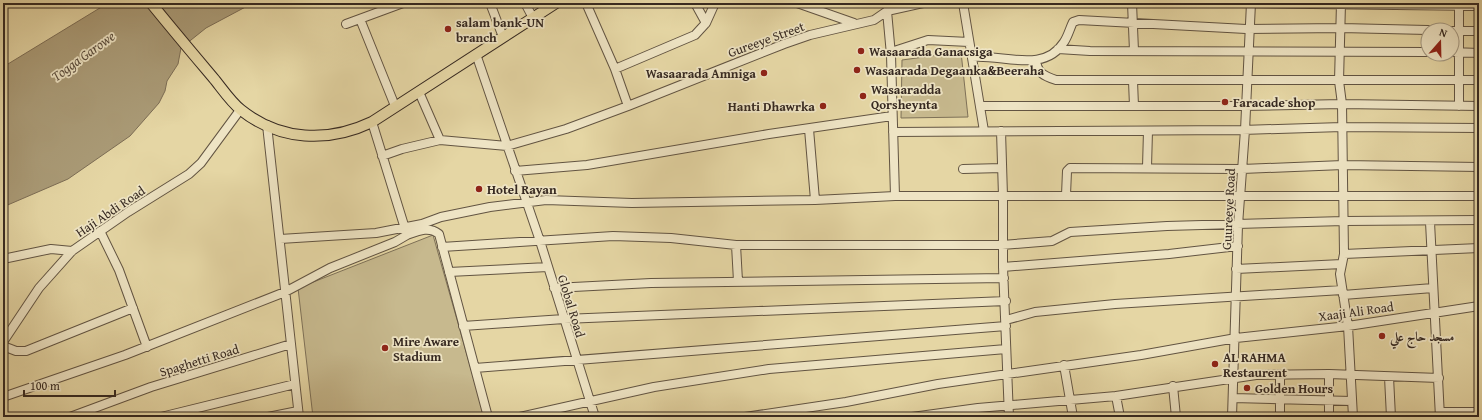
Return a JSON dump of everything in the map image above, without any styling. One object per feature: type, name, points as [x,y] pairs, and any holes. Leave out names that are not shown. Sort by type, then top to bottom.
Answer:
[{"type":"main road","points":[[151,3],[240,110],[267,125],[282,131],[315,137],[346,133],[372,122],[556,3]]},
{"type":"street","points":[[346,24],[403,3]]},
{"type":"street","points":[[490,3],[503,37]]},
{"type":"street","points":[[525,3],[533,18]]},
{"type":"street","points":[[586,3],[615,69],[628,106]]},
{"type":"street","points":[[695,3],[706,23]]},
{"type":"street","points":[[615,69],[695,35],[706,23],[715,3]]},
{"type":"street","points":[[797,3],[854,23]]},
{"type":"street","name":"Gureeye Street","points":[[507,146],[566,129],[784,44],[854,23],[874,20],[887,11],[922,3]]},
{"type":"street","points":[[963,3],[982,106],[984,131]]},
{"type":"street","points":[[1132,3],[1134,51]]},
{"type":"street","points":[[1240,3],[1459,4],[1479,6]]},
{"type":"street","name":"Guureeye Road","points":[[1232,417],[1236,338],[1236,269],[1238,225],[1248,81],[1251,3]]},
{"type":"street","points":[[1341,4],[1340,81],[1342,104],[1344,254],[1340,274],[1348,326],[1353,417]]},
{"type":"street","points":[[1457,22],[1459,4]]},
{"type":"street","points":[[887,11],[891,52],[895,196]]},
{"type":"street","points":[[360,19],[395,106]]},
{"type":"street","points":[[972,57],[985,56],[1003,60],[1044,59],[1058,49],[1065,41],[1073,22],[1079,20],[1132,24],[1250,29],[1341,28],[1420,30]]},
{"type":"street","points":[[1460,31],[1479,31]]},
{"type":"street","points":[[891,52],[928,40],[969,42]]},
{"type":"street","points":[[1058,49],[1090,52],[1420,52]]},
{"type":"street","points":[[1460,52],[1479,53]]},
{"type":"street","name":"Global Road","points":[[476,54],[540,241],[595,417]]},
{"type":"street","points":[[1036,60],[1036,68],[1041,74],[1056,80],[1479,80]]},
{"type":"street","points":[[1457,62],[1459,106]]},
{"type":"street","points":[[1133,81],[1134,106]]},
{"type":"street","points":[[418,92],[440,140]]},
{"type":"street","points":[[982,106],[1246,106],[1342,104],[1479,106]]},
{"type":"street","name":"Haji Abdi Road","points":[[3,342],[39,288],[72,251],[100,231],[190,174],[201,163],[240,110]]},
{"type":"street","points":[[515,171],[587,165],[892,116]]},
{"type":"street","points":[[372,122],[405,232]]},
{"type":"street","points":[[267,125],[299,414],[268,417]]},
{"type":"street","points":[[893,132],[1245,130],[1342,127],[1479,128]]},
{"type":"street","points":[[809,129],[815,200]]},
{"type":"street","points":[[1001,131],[1003,196],[1002,245],[1006,301],[1006,349],[1010,417]]},
{"type":"street","points":[[1147,167],[1148,131]]},
{"type":"street","points":[[382,156],[402,149],[440,140],[507,146]]},
{"type":"street","points":[[1066,195],[1067,171],[1070,168],[1147,167],[1242,169],[1343,166],[1479,167]]},
{"type":"street","points":[[962,169],[1002,168]]},
{"type":"street","points":[[3,397],[147,347],[285,292],[330,268],[395,242],[405,232],[422,224],[441,217],[526,202],[546,200],[632,202],[815,200],[895,196],[1479,196]]},
{"type":"street","points":[[442,247],[614,236],[671,238],[736,245],[1002,245],[1052,241],[1070,232],[1167,226],[1344,221],[1430,222],[1479,220]]},
{"type":"street","points":[[1430,222],[1432,288],[1439,378],[1440,414],[1479,412]]},
{"type":"street","points":[[280,239],[434,229],[439,234],[488,417]]},
{"type":"street","points":[[100,231],[119,270],[147,347]]},
{"type":"street","points":[[736,245],[738,281]]},
{"type":"street","points":[[1003,267],[1169,254],[1238,246]]},
{"type":"street","points":[[1344,254],[1479,248]]},
{"type":"street","points":[[3,260],[51,249],[72,251]]},
{"type":"street","points":[[1236,269],[1342,264]]},
{"type":"street","points":[[449,272],[548,267]]},
{"type":"street","points":[[554,288],[604,284],[738,281],[1004,278]]},
{"type":"street","points":[[475,368],[1006,323],[1035,312],[1115,304],[1236,296],[1432,288]]},
{"type":"street","points":[[463,326],[564,319],[1006,301]]},
{"type":"street","name":"Xaaji Ali Road","points":[[745,417],[798,413],[1007,373],[1141,355],[1236,338],[1348,326],[1434,311],[1479,306]]},
{"type":"street","points":[[3,346],[16,351],[26,350],[133,308]]},
{"type":"street","name":"Spaghetti Road","points":[[70,417],[151,387],[291,344]]},
{"type":"street","points":[[520,417],[654,388],[769,369],[1006,349]]},
{"type":"street","points":[[1064,365],[1073,417]]},
{"type":"street","points":[[912,417],[953,414],[1009,405],[1116,396],[1173,386],[1234,378],[1329,374],[1439,378]]},
{"type":"street","points":[[1329,374],[1329,417]]},
{"type":"street","points":[[1280,375],[1280,417]]},
{"type":"street","points":[[1389,377],[1391,417]]},
{"type":"street","points":[[161,417],[295,384]]},
{"type":"street","points":[[1173,386],[1176,417]]},
{"type":"street","points":[[1116,396],[1120,417]]},
{"type":"street","points":[[1233,398],[1352,401]]},
{"type":"shaded area","points":[[961,52],[968,117],[901,118],[902,60]]},
{"type":"shaded area","name":"Mire Aware Stadium","points":[[433,235],[484,415],[478,417],[313,417],[298,288]]},
{"type":"water","name":"Togga Garowe","points":[[108,3],[253,3],[206,28],[181,48],[178,64],[167,81],[165,91],[159,103],[130,136],[68,179],[3,207],[3,67]]},
{"type":"place","name":"salam bank-UN branch","points":[[448,29]]},
{"type":"place","name":"Wasaarada Ganacsiga","points":[[861,51]]},
{"type":"place","name":"Wasaarada Degaanka&Beeraha","points":[[857,70]]},
{"type":"place","name":"Wasaarada Amniga","points":[[764,73]]},
{"type":"place","name":"Wasaaradda Qorsheynta","points":[[863,96]]},
{"type":"place","name":"Faracade shop","points":[[1225,102]]},
{"type":"place","name":"Hanti Dhawrka","points":[[823,106]]},
{"type":"place","name":"Hotel Rayan","points":[[479,189]]},
{"type":"place","name":"مسجد حاج علي","points":[[1382,336]]},
{"type":"place","name":"Mire Aware Stadium","points":[[385,348]]},
{"type":"place","name":"AL RAHMA Restaurent","points":[[1215,364]]},
{"type":"place","name":"Golden Hours","points":[[1247,388]]}]
